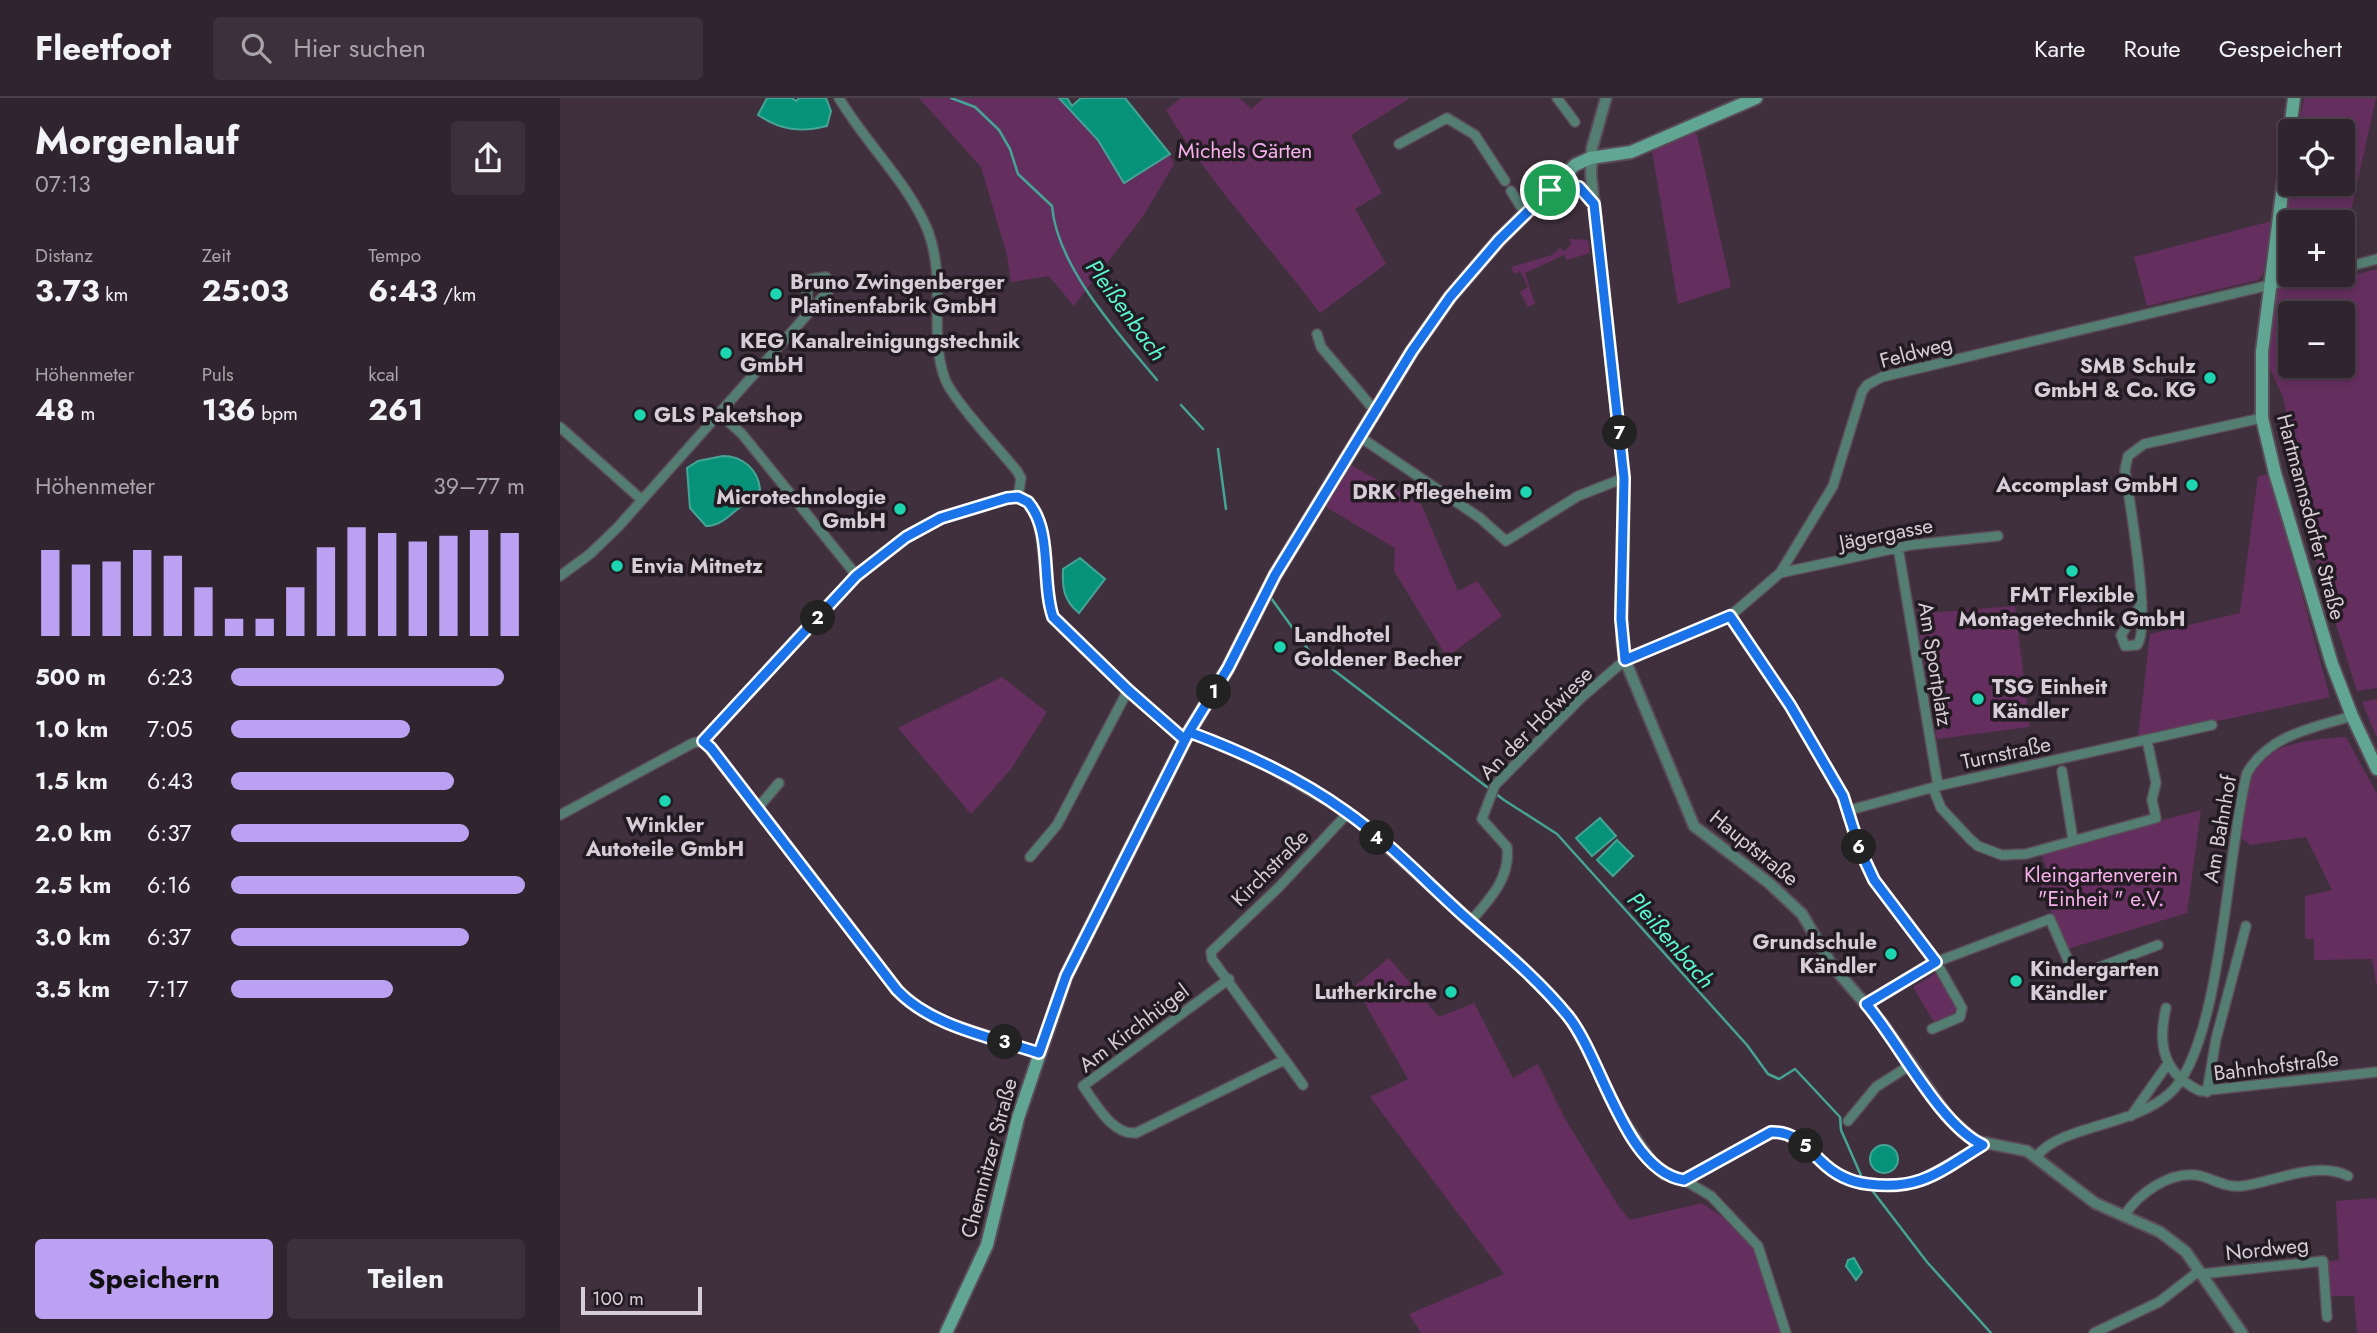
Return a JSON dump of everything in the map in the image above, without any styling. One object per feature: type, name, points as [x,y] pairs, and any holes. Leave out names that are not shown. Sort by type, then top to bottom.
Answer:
[{"type":"main road","points":[[1590,158],[1631,152],[1756,98]]},
{"type":"main road","name":"Hartmannsdorfer Straße","points":[[2294,98],[2262,352],[2262,418],[2275,473],[2325,640],[2351,716],[2377,769]]},
{"type":"main road","name":"Chemnitzer Straße","points":[[946,1333],[986,1245],[1039,1053],[1066,976],[1187,736],[1228,668],[1275,575],[1450,297],[1525,213],[1576,166],[1590,158]]},
{"type":"street","points":[[839,98],[858,130],[917,206],[929,234],[937,267],[939,347],[946,382],[1017,471],[1021,478],[1018,497]]},
{"type":"street","points":[[1557,98],[1575,122]]},
{"type":"street","points":[[1590,158],[1605,98]]},
{"type":"street","points":[[1399,144],[1447,118],[1475,135],[1505,181]]},
{"type":"street","name":"Hauptstraße","points":[[1590,158],[1624,478],[1621,619],[1625,660],[1694,826],[1790,901],[1809,924],[1833,967],[1866,1004],[1950,1118],[1967,1135],[1983,1145]]},
{"type":"street","points":[[1550,190],[1566,185],[1579,187],[1594,204]]},
{"type":"street","points":[[1511,191],[1525,213]]},
{"type":"street","points":[[2355,265],[2377,259]]},
{"type":"street","points":[[2271,284],[2278,282]]},
{"type":"street","name":"Feldweg","points":[[1625,660],[1730,616],[1780,573],[1833,486],[1858,402],[1867,385],[1882,377],[2271,284]]},
{"type":"street","points":[[560,576],[599,546],[790,339],[809,313]]},
{"type":"street","points":[[1317,334],[1321,346],[1376,412]]},
{"type":"street","points":[[720,414],[743,434],[795,493],[805,514],[856,576]]},
{"type":"street","points":[[2142,603],[2125,470],[2128,456],[2144,444],[2262,418]]},
{"type":"street","points":[[560,427],[642,500]]},
{"type":"street","points":[[1360,437],[1480,518],[1506,541],[1578,496],[1624,478]]},
{"type":"street","points":[[650,476],[657,483]]},
{"type":"street","points":[[560,816],[693,743],[703,741],[790,641],[856,576],[926,525],[956,513],[1018,497],[1028,502],[1036,514],[1048,601],[1053,617],[1128,690],[1187,736],[1268,766],[1348,813],[1527,973],[1569,1017],[1638,1143],[1664,1175],[1684,1180],[1711,1196],[1758,1247],[1786,1333]]},
{"type":"street","name":"Jägergasse","points":[[1780,573],[1898,547],[1998,536]]},
{"type":"street","name":"Am Sportplatz","points":[[1898,547],[1935,787],[1941,808],[1978,846],[2002,855],[2020,855],[2073,840]]},
{"type":"street","points":[[1730,616],[1790,705],[1850,810],[1860,850],[1874,880],[1936,962],[1963,1013],[1960,1017],[1932,1029]]},
{"type":"street","name":"An der Hofwiese","points":[[1470,922],[1500,886],[1508,856],[1507,848],[1482,819],[1489,794],[1582,697],[1625,660]]},
{"type":"street","points":[[1030,857],[1057,825],[1128,690]]},
{"type":"street","name":"Am Bahnhof","points":[[2180,1080],[2189,1066],[2207,1012],[2247,773],[2257,756],[2280,739],[2351,716]]},
{"type":"street","name":"Turnstraße","points":[[1850,810],[1935,787],[2212,725]]},
{"type":"street","points":[[2062,771],[2073,840],[2156,818],[2152,800],[2156,783],[2147,740]]},
{"type":"street","points":[[703,741],[906,1000],[947,1022],[1039,1053]]},
{"type":"street","points":[[757,809],[779,783]]},
{"type":"street","name":"Kirchstraße","points":[[1228,979],[1212,959],[1214,946],[1264,903],[1348,813]]},
{"type":"street","points":[[1866,1004],[1936,962],[2050,919],[2071,967],[2084,973],[2158,945]]},
{"type":"street","points":[[2207,1092],[2223,1012],[2246,926]]},
{"type":"street","points":[[1228,979],[1303,1085]]},
{"type":"street","name":"Am Kirchhügel","points":[[1228,979],[1103,1068],[1083,1086],[1116,1128],[1125,1134],[1136,1133],[1284,1060]]},
{"type":"street","points":[[2130,1117],[2166,1065],[2163,1019],[2166,1008]]},
{"type":"street","points":[[2207,1012],[2223,1012]]},
{"type":"street","points":[[1848,1121],[1876,1087],[1912,1064]]},
{"type":"street","points":[[2037,1156],[2050,1143],[2130,1117],[2159,1103],[2180,1080],[2166,1065]]},
{"type":"street","name":"Bahnhofstraße","points":[[2180,1080],[2207,1092],[2377,1072]]},
{"type":"street","points":[[1684,1180],[1771,1132],[1782,1131],[1800,1140],[1830,1170],[1856,1182],[1871,1184],[1907,1186],[1983,1145],[2020,1148],[2037,1156],[2075,1191],[2160,1232],[2186,1252],[2242,1333]]},
{"type":"street","points":[[2124,1216],[2134,1200],[2147,1190],[2191,1175],[2229,1186],[2308,1172],[2338,1171],[2348,1176]]},
{"type":"street","name":"Nordweg","points":[[2200,1273],[2323,1261],[2326,1317]]},
{"type":"street","points":[[2094,1333],[2159,1301],[2200,1273]]},
{"type":"green space","points":[[919,98],[1059,98],[1098,140],[1124,183],[1170,154],[1174,164],[1144,215],[1074,306],[1049,276],[1011,282],[1007,255],[981,167]]},
{"type":"green space","name":"Michels Gärten","points":[[1181,98],[1240,98],[1251,109],[1264,98],[1410,98],[1351,135],[1382,193],[1355,209],[1386,264],[1320,313],[1220,189],[1183,137],[1166,110]]},
{"type":"green space","points":[[2304,98],[2376,98],[2355,193],[2355,119],[2300,119]]},
{"type":"green space","points":[[1693,132],[1697,135],[1731,287],[1678,304],[1652,151]]},
{"type":"green space","points":[[2289,196],[2354,196],[2351,210],[2287,210]]},
{"type":"green space","points":[[2272,221],[2263,274],[2258,280],[2147,306],[2134,257]]},
{"type":"green space","points":[[1570,239],[1588,240],[1590,253],[1567,260],[1564,255],[1525,273],[1535,304],[1528,307],[1520,292],[1528,287],[1520,271],[1514,274],[1511,267],[1552,255],[1560,248],[1564,251],[1571,245]]},
{"type":"green space","points":[[2377,269],[2377,688],[2357,691],[2315,558],[2283,397],[2266,360],[2277,288],[2355,287],[2355,275]]},
{"type":"green space","points":[[1345,462],[1421,504],[1458,591],[1477,581],[1502,616],[1447,657],[1394,571],[1395,548],[1319,503]]},
{"type":"green space","points":[[2269,474],[2330,697],[2138,738],[2150,634],[2240,613],[2258,476]]},
{"type":"green space","name":"TSG Einheit Kändler","points":[[2015,606],[2030,727],[1937,739],[1916,614]]},
{"type":"green space","points":[[1002,677],[1047,712],[1011,769],[971,814],[898,728]]},
{"type":"green space","points":[[2377,699],[2377,738],[2362,702]]},
{"type":"green space","points":[[2346,737],[2377,794],[2377,987],[2372,959],[2314,960],[2314,939],[2305,939],[2305,896],[2332,890],[2306,837],[2250,845],[2239,836],[2248,782],[2264,758],[2289,745]]},
{"type":"green space","name":"Kleingartenverein \"Einheit \" e.V.","points":[[2201,810],[2187,913],[2067,949],[2036,874],[2047,870],[2041,852]]},
{"type":"green space","points":[[1389,958],[1439,1017],[1474,1003],[1513,1078],[1538,1064],[1564,1117],[1619,1207],[1630,1220],[1702,1203],[1743,1231],[1755,1251],[1781,1333],[1421,1333],[1409,1314],[1504,1274],[1370,1097],[1408,1079],[1355,986]]},
{"type":"green space","points":[[1939,971],[1960,1009],[1935,1024],[1913,987]]},
{"type":"green space","points":[[2377,1198],[2377,1333],[2357,1333],[2354,1296],[2330,1296],[2328,1261],[2339,1260],[2336,1201]]},
{"type":"shaded area","points":[[767,98],[792,98],[796,101],[799,98],[826,98],[831,111],[827,126],[799,130],[775,124],[758,115]]},
{"type":"shaded area","points":[[1059,98],[1067,98],[1072,106],[1081,98],[1125,98],[1170,154],[1124,183],[1098,140]]},
{"type":"shaded area","points":[[723,456],[737,458],[748,465],[756,475],[760,489],[757,496],[726,519],[706,526],[690,508],[687,468],[698,461]]},
{"type":"shaded area","points":[[1080,558],[1105,579],[1079,613],[1067,599],[1063,569]]},
{"type":"shaded area","points":[[1600,818],[1616,836],[1592,856],[1576,838]]},
{"type":"shaded area","points":[[1617,840],[1633,856],[1613,876],[1597,860]]},
{"type":"shaded area","points":[[1884,1145],[1894,1149],[1898,1159],[1894,1169],[1884,1173],[1874,1169],[1870,1159],[1874,1149]]},
{"type":"shaded area","points":[[1854,1258],[1862,1272],[1856,1280],[1846,1266],[1848,1260]]},
{"type":"waterway","name":"Pleißenbach","points":[[951,98],[975,107],[999,130],[1010,149],[1018,174],[1052,206],[1056,229],[1077,276],[1108,321],[1157,380]]},
{"type":"waterway","name":"Pleißenbach","points":[[1181,405],[1203,429]]},
{"type":"waterway","name":"Pleißenbach","points":[[1218,449],[1226,509]]},
{"type":"waterway","name":"Pleißenbach","points":[[1271,598],[1310,652],[1504,800],[1557,834],[1747,1045],[1768,1074],[1779,1079],[1795,1069],[1840,1117],[1841,1130],[1863,1180]]},
{"type":"waterway","name":"Pleißenbach","points":[[1868,1185],[1927,1262],[1991,1333]]},
{"type":"place","name":"Bruno Zwingenberger Platinenfabrik GmbH","points":[[776,294]]},
{"type":"place","name":"KEG Kanalreinigungstechnik GmbH","points":[[726,353]]},
{"type":"place","name":"SMB Schulz GmbH & Co. KG","points":[[2210,378]]},
{"type":"place","name":"GLS Paketshop","points":[[640,415]]},
{"type":"place","name":"Accomplast GmbH","points":[[2192,485]]},
{"type":"place","name":"DRK Pflegeheim","points":[[1526,492]]},
{"type":"place","name":"Microtechnologie GmbH","points":[[900,509]]},
{"type":"place","name":"Envia Mitnetz","points":[[617,566]]},
{"type":"place","name":"FMT Flexible Montagetechnik GmbH","points":[[2072,571]]},
{"type":"place","name":"Landhotel Goldener Becher","points":[[1280,647]]},
{"type":"place","name":"TSG Einheit Kändler","points":[[1978,699]]},
{"type":"place","name":"Winkler Autoteile GmbH","points":[[665,801]]},
{"type":"place","name":"Grundschule Kändler","points":[[1891,954]]},
{"type":"place","name":"Kindergarten Kändler","points":[[2016,981]]},
{"type":"place","name":"Lutherkirche","points":[[1451,992]]},
{"type":"route","points":[[1550,190],[1499,240],[1450,297],[1412,351],[1275,575],[1246,635],[1228,668],[1189,732],[1185,740],[1178,737],[1053,617],[1048,601],[1036,514],[1028,502],[1012,497],[956,513],[926,525],[856,576],[703,741],[897,990],[917,1008],[947,1022],[1039,1053],[1066,976],[1108,896],[1189,732],[1230,747],[1268,766],[1348,813],[1527,973],[1569,1017],[1623,1119],[1664,1175],[1684,1180],[1771,1132],[1782,1131],[1800,1140],[1830,1170],[1856,1182],[1907,1186],[1983,1145],[1967,1135],[1950,1118],[1866,1004],[1906,983],[1936,962],[1874,880],[1860,850],[1850,810],[1843,796],[1790,705],[1730,616],[1708,628],[1625,660],[1621,619],[1624,478],[1594,204],[1579,187],[1566,185],[1550,190]]}]
